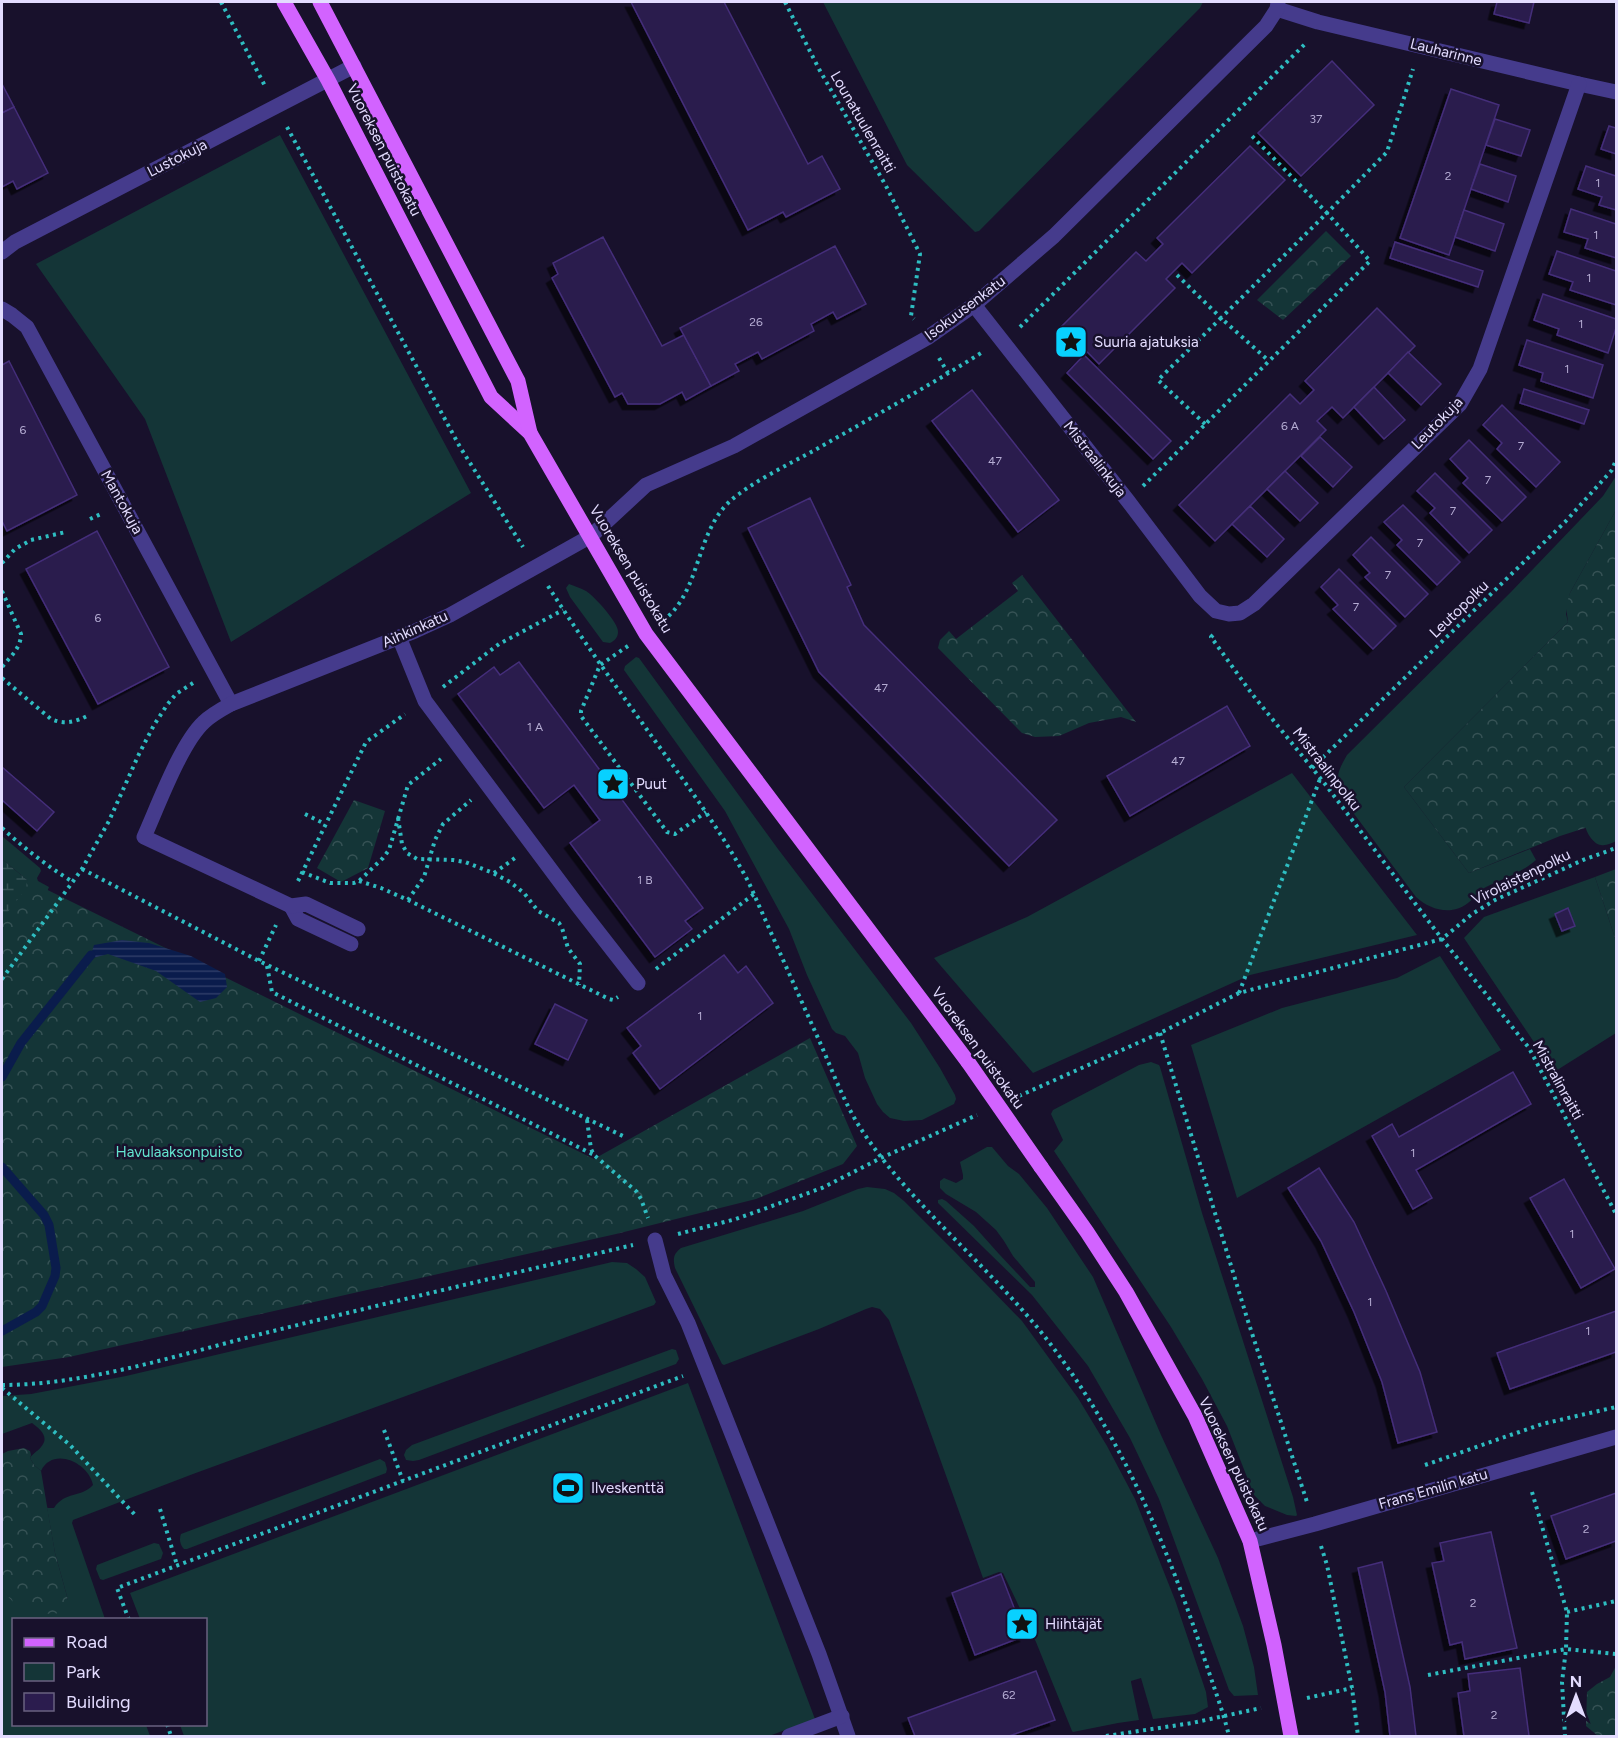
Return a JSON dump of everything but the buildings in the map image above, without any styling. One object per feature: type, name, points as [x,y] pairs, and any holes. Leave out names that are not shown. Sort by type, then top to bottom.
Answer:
[{"type":"main road","name":"Vuoreksen puistokatu","points":[[284,2],[491,396],[530,433],[646,634],[968,1062],[1087,1232],[1126,1292],[1195,1416],[1250,1541],[1274,1645],[1291,1737]]},
{"type":"main road","name":"Vuoreksen puistokatu","points":[[320,2],[518,381],[530,433]]},
{"type":"street","name":"Lauharinne","points":[[1277,5],[1318,22],[1617,92]]},
{"type":"street","name":"Isokuusenkatu","points":[[591,536],[646,484],[734,446],[927,338],[974,305],[1054,236],[1266,26],[1277,5]]},
{"type":"street","name":"Lustokuja","points":[[2,252],[15,242],[354,66]]},
{"type":"street","name":"Leutokuja","points":[[1223,612],[1240,613],[1254,604],[1460,404],[1480,369],[1579,84]]},
{"type":"street","name":"Mistraalinkuja","points":[[974,305],[1200,596],[1223,612]]},
{"type":"street","name":"Mantokuja","points":[[2,309],[27,327],[231,704]]},
{"type":"street","name":"Aihkinkatu","points":[[289,905],[144,837],[196,730],[205,720],[231,704],[450,615],[591,536]]},
{"type":"street","points":[[399,637],[425,701],[638,983]]},
{"type":"street","points":[[351,944],[298,919],[289,905],[306,904],[358,929]]},
{"type":"street","points":[[655,1240],[664,1275],[686,1317],[819,1654],[848,1737]]},
{"type":"street","name":"Frans Emilin katu","points":[[1250,1541],[1617,1437]]},
{"type":"street","points":[[789,1737],[842,1716]]},
{"type":"path","points":[[221,2],[460,447],[563,610],[706,812],[737,861],[754,894],[838,1084],[861,1129],[881,1158],[938,1222],[991,1276],[1044,1337],[1095,1409],[1161,1537],[1187,1605],[1229,1737]]},
{"type":"path","name":"Lounatuulenraitti","points":[[785,2],[819,69],[886,186],[920,254]]},
{"type":"path","points":[[706,812],[675,834],[667,832],[588,726],[581,716],[581,711],[600,665],[646,634],[680,604],[711,529],[729,502],[777,471],[1003,341],[1017,330],[1306,43],[1318,22]]},
{"type":"path","points":[[1205,424],[1158,380],[1387,153],[1420,46]]},
{"type":"path","points":[[1128,501],[1370,261],[1251,135]]},
{"type":"path","points":[[1177,275],[1269,361]]},
{"type":"path","name":"Leutopolku","points":[[1312,768],[1565,522],[1612,470],[1617,460]]},
{"type":"path","points":[[2,564],[15,549],[31,540],[66,532]]},
{"type":"path","points":[[2,591],[21,634],[19,647],[2,667]]},
{"type":"path","points":[[259,962],[289,905],[302,872],[366,742],[425,701],[499,644],[563,610]]},
{"type":"path","name":"Mistraalinpolku","points":[[1223,612],[1211,637],[1252,694],[1321,779],[1442,939]]},
{"type":"path","points":[[2,979],[82,869],[110,821],[139,754],[167,705],[176,694],[212,670]]},
{"type":"path","points":[[2,678],[57,721],[75,722],[88,715]]},
{"type":"path","points":[[302,872],[330,884],[346,885],[358,881],[389,850],[409,783],[458,745]]},
{"type":"path","points":[[1239,993],[1321,779]]},
{"type":"path","points":[[408,900],[424,877],[435,840],[443,824],[459,808],[489,787]]},
{"type":"path","points":[[304,814],[325,824]]},
{"type":"path","points":[[398,818],[402,844],[407,854],[417,859],[465,862],[493,873],[524,893],[538,911],[556,920],[562,928],[567,948],[580,964],[579,985]]},
{"type":"path","points":[[2,828],[35,856],[73,882]]},
{"type":"path","name":"Virolaistenpolku","points":[[1442,939],[1472,914],[1495,900],[1583,860],[1617,848]]},
{"type":"path","points":[[82,869],[267,966],[625,1137]]},
{"type":"path","points":[[358,881],[408,900],[613,1000],[754,894]]},
{"type":"path","points":[[1010,1100],[1160,1033],[1239,993],[1442,939]]},
{"type":"path","name":"Mistralinraitti","points":[[1442,939],[1529,1048],[1617,1214]]},
{"type":"path","points":[[267,966],[272,992],[594,1155],[637,1192],[655,1240]]},
{"type":"path","points":[[1160,1033],[1243,1307],[1327,1566],[1352,1688],[1358,1737]]},
{"type":"path","points":[[2,1386],[27,1385],[131,1367],[736,1219],[822,1188],[881,1158],[978,1115]]},
{"type":"path","points":[[587,1119],[594,1155]]},
{"type":"path","points":[[128,1618],[117,1588],[706,1368]]},
{"type":"path","points":[[2,1386],[70,1445],[137,1517]]},
{"type":"path","points":[[1419,1467],[1542,1424],[1617,1407]]},
{"type":"path","points":[[384,1430],[403,1481]]},
{"type":"path","points":[[1532,1492],[1567,1612],[1562,1682],[1565,1737]]},
{"type":"path","points":[[160,1509],[177,1566]]},
{"type":"path","points":[[1567,1612],[1617,1601]]},
{"type":"path","points":[[1428,1675],[1566,1649],[1617,1654]]},
{"type":"path","points":[[1106,1737],[1224,1716]]},
{"type":"green space","points":[[823,2],[1203,2],[1200,8],[979,231],[975,232],[907,165]]},
{"type":"green space","points":[[280,135],[471,493],[231,642],[145,419],[36,264]]},
{"type":"green space","points":[[1326,231],[1351,256],[1283,320],[1257,300]]},
{"type":"green space","points":[[1616,476],[1616,510],[1570,593],[1566,614],[1568,622],[1404,787],[1469,873],[1530,849],[1536,860],[1519,872],[1483,889],[1462,907],[1448,910],[1434,908],[1416,897],[1343,799],[1338,787],[1341,767],[1347,755],[1511,592],[1603,496]]},
{"type":"green space","points":[[1616,510],[1616,818],[1560,836],[1469,873],[1404,787],[1568,622],[1566,606],[1570,593]]},
{"type":"green space","points":[[1022,575],[1136,722],[1121,717],[1089,723],[1059,736],[1035,737],[1022,733],[938,648],[940,640],[949,631],[956,639],[1018,591],[1012,583]]},
{"type":"green space","points":[[569,584],[586,591],[595,598],[615,622],[617,638],[610,643],[603,642],[570,597],[566,588]]},
{"type":"green space","points":[[636,657],[639,658],[778,849],[911,1023],[955,1095],[954,1104],[922,1120],[904,1121],[890,1118],[877,1104],[865,1078],[858,1053],[845,1036],[832,1029],[789,929],[725,811],[624,670],[625,666]]},
{"type":"green space","points":[[1292,773],[1417,935],[1250,975],[1033,1073],[934,958],[1027,917]]},
{"type":"green space","points":[[354,800],[385,811],[368,868],[341,882],[317,868]]},
{"type":"green space","points":[[1616,800],[1616,841],[1605,845],[1598,844],[1590,837],[1585,825]]},
{"type":"green space","points":[[2,836],[40,868],[38,881],[49,887],[44,899],[27,880],[2,859]]},
{"type":"green space","points":[[2,859],[27,880],[26,889],[2,919]]},
{"type":"green space","name":"Havulaaksonpuisto","points":[[2,865],[9,871],[594,1159],[810,1038],[857,1146],[843,1164],[756,1199],[616,1234],[69,1357],[2,1367]]},
{"type":"green space","points":[[1616,869],[1616,941],[1595,877]]},
{"type":"green space","points":[[1595,877],[1616,941],[1616,1033],[1554,1072],[1464,938],[1484,917]]},
{"type":"green space","points":[[1440,956],[1501,1050],[1237,1198],[1191,1045],[1282,1008],[1397,978]]},
{"type":"green space","points":[[1151,1062],[1160,1067],[1202,1213],[1293,1497],[1296,1516],[1287,1515],[1265,1506],[1254,1495],[1227,1426],[1202,1379],[1171,1327],[1054,1151],[1063,1140],[1051,1114],[1053,1110],[1139,1065]]},
{"type":"green space","points":[[987,1147],[992,1147],[1008,1166],[1019,1174],[1047,1208],[1093,1277],[1161,1435],[1218,1558],[1243,1626],[1254,1667],[1258,1695],[1234,1696],[1229,1690],[1159,1499],[1130,1438],[1088,1366],[1032,1295],[938,1203],[938,1200],[942,1199],[946,1201],[974,1226],[1030,1287],[1035,1287],[1035,1282],[1013,1256],[996,1230],[976,1212],[940,1188],[940,1181],[944,1178],[956,1183],[963,1179],[960,1162]]},
{"type":"green space","points":[[867,1187],[885,1189],[894,1193],[956,1253],[1022,1321],[1078,1398],[1135,1499],[1175,1600],[1206,1692],[1208,1707],[1195,1714],[1153,1719],[1141,1678],[1131,1681],[1139,1720],[1072,1731],[1036,1642],[1003,1573],[999,1572],[983,1578],[889,1320],[880,1309],[872,1307],[866,1309],[819,1329],[722,1364],[675,1268],[676,1252],[681,1248],[803,1211]]},
{"type":"green space","points":[[612,1262],[627,1263],[645,1277],[656,1302],[654,1305],[73,1520],[72,1523],[105,1618],[12,1618],[12,1726],[146,1726],[150,1736],[2,1736],[2,1587],[11,1600],[68,1600],[55,1553],[47,1508],[54,1508],[63,1499],[83,1492],[93,1485],[85,1470],[70,1460],[54,1460],[41,1471],[34,1465],[30,1458],[45,1440],[41,1431],[32,1423],[2,1434],[2,1396],[31,1394],[126,1376]]},
{"type":"green space","points":[[672,1349],[676,1350],[679,1359],[676,1364],[419,1460],[406,1460],[404,1455],[406,1450],[412,1445]]},
{"type":"green space","name":"Ilveskenttä","points":[[688,1383],[815,1719],[769,1736],[184,1736],[180,1726],[207,1726],[207,1618],[140,1618],[130,1593]]},
{"type":"green space","points":[[24,1448],[30,1451],[30,1458],[41,1471],[55,1553],[68,1600],[64,1610],[55,1614],[42,1613],[20,1606],[10,1599],[2,1587],[2,1454]]},
{"type":"green space","points":[[380,1459],[385,1462],[386,1473],[187,1549],[182,1546],[181,1534]]},
{"type":"green space","points":[[154,1543],[159,1544],[163,1553],[161,1559],[103,1580],[100,1579],[96,1569],[97,1565]]},
{"type":"green space","points":[[1616,1666],[1616,1736],[1598,1736],[1586,1726],[1587,1692],[1610,1677]]},
{"type":"water","points":[[122,940],[149,943],[191,956],[225,974],[227,987],[216,998],[200,1002],[156,971],[108,954],[93,958],[91,955],[94,945]]},
{"type":"waterway","points":[[2,1077],[21,1043],[91,955]]},
{"type":"waterway","points":[[2,1167],[44,1215],[49,1225],[56,1268],[55,1276],[42,1306],[36,1312],[2,1331]]},
{"type":"place","name":"Suuria ajatuksia","points":[[1071,342]]},
{"type":"place","name":"Puut","points":[[613,784]]},
{"type":"place","name":"Ilveskenttä","points":[[568,1488]]},
{"type":"place","name":"Hiihtäjät","points":[[1022,1624]]}]
